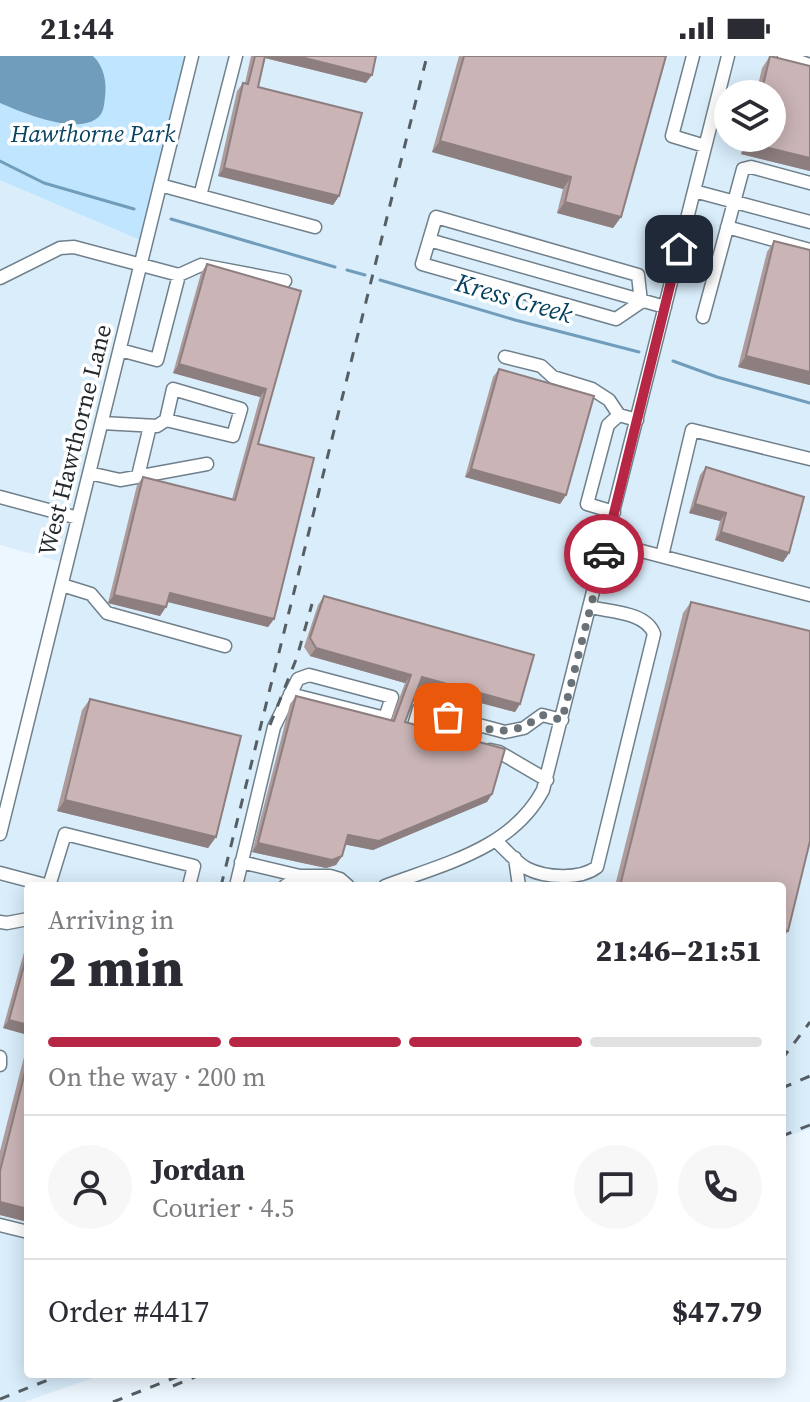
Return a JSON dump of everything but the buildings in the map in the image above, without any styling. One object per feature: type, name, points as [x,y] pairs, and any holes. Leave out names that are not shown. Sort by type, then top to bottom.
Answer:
[{"type":"street","name":"West Hawthorne Lane","points":[[0,834],[192,56]]},
{"type":"street","points":[[200,196],[236,56]]},
{"type":"street","points":[[693,56],[672,136],[705,146]]},
{"type":"street","points":[[784,56],[810,65]]},
{"type":"street","points":[[396,882],[496,841],[529,813],[547,780],[726,57]]},
{"type":"street","points":[[703,317],[743,169],[810,183]]},
{"type":"street","points":[[160,185],[315,227]]},
{"type":"street","points":[[694,191],[810,222]]},
{"type":"street","points":[[436,217],[638,275],[641,302],[616,319],[422,264],[436,217]]},
{"type":"street","points":[[727,227],[810,250]]},
{"type":"street","points":[[429,240],[665,307]]},
{"type":"street","points":[[0,278],[60,248],[74,247],[179,275],[201,265],[285,281]]},
{"type":"street","points":[[120,350],[157,360],[179,275]]},
{"type":"street","points":[[505,357],[541,366],[553,377],[592,389],[609,400],[619,415],[637,420]]},
{"type":"street","points":[[102,423],[157,426],[166,420],[173,389],[241,409],[233,436],[166,420]]},
{"type":"street","points":[[614,512],[587,504],[608,425],[619,415]]},
{"type":"street","points":[[138,476],[150,426]]},
{"type":"street","points":[[662,556],[692,430],[810,459]]},
{"type":"street","points":[[89,473],[120,480],[207,464]]},
{"type":"street","points":[[0,497],[78,518]]},
{"type":"street","points":[[607,542],[810,595]]},
{"type":"street","points":[[62,585],[91,594],[107,613],[225,646]]},
{"type":"street","points":[[496,841],[526,868],[561,876],[590,873],[597,867],[654,634],[642,619],[590,607]]},
{"type":"street","points":[[237,882],[274,727],[290,694],[298,679],[309,675],[392,697],[385,718],[290,694]]},
{"type":"street","points":[[441,737],[413,729],[419,709],[505,732],[524,728],[542,715],[562,720]]},
{"type":"street","points":[[499,752],[505,732]]},
{"type":"street","points":[[470,744],[499,752],[547,780]]},
{"type":"street","points":[[50,882],[65,834],[194,866],[190,882]]},
{"type":"street","points":[[515,858],[518,882]]},
{"type":"street","points":[[241,862],[300,876],[330,876],[343,882]]},
{"type":"street","points":[[0,873],[34,882]]},
{"type":"street","points":[[420,873],[423,882]]},
{"type":"street","points":[[291,882],[300,876]]},
{"type":"street","points":[[0,922],[24,920]]},
{"type":"street","points":[[0,1057],[0,1065]]},
{"type":"street","points":[[0,1225],[24,1231]]},
{"type":"shaded area","points":[[0,56],[93,56],[100,65],[105,81],[101,115],[87,123],[62,123],[0,103]]},
{"type":"shaded area","points":[[191,56],[810,56],[810,1129],[786,1137],[786,882],[24,882],[24,1378],[93,1378],[24,1402],[0,1402],[0,816],[62,562],[0,545],[0,179]]},
{"type":"green space","name":"Hawthorne Park","points":[[0,56],[192,56],[145,242],[0,180]]},
{"type":"waterway","name":"Kress Creek","points":[[0,161],[44,183],[134,209]]},
{"type":"waterway","name":"Kress Creek","points":[[171,219],[335,267]]},
{"type":"waterway","name":"Kress Creek","points":[[347,270],[365,275]]},
{"type":"waterway","name":"Kress Creek","points":[[380,280],[639,352]]},
{"type":"waterway","name":"Kress Creek","points":[[673,361],[717,377],[810,403]]},
{"type":"railway","points":[[222,882],[427,56]]},
{"type":"railway","points":[[270,725],[297,657],[312,604]]},
{"type":"railway","points":[[786,1054],[810,1022]]},
{"type":"railway","points":[[786,1086],[810,1076]]},
{"type":"railway","points":[[786,1134],[810,1125]]},
{"type":"railway","points":[[0,1399],[53,1378]]},
{"type":"railway","points":[[113,1402],[174,1378]]},
{"type":"railway","points":[[173,1386],[192,1378]]},
{"type":"way so far","points":[[448,717],[505,732],[524,728],[542,715],[562,720],[604,554]]},
{"type":"route","points":[[604,554],[679,249]]}]
